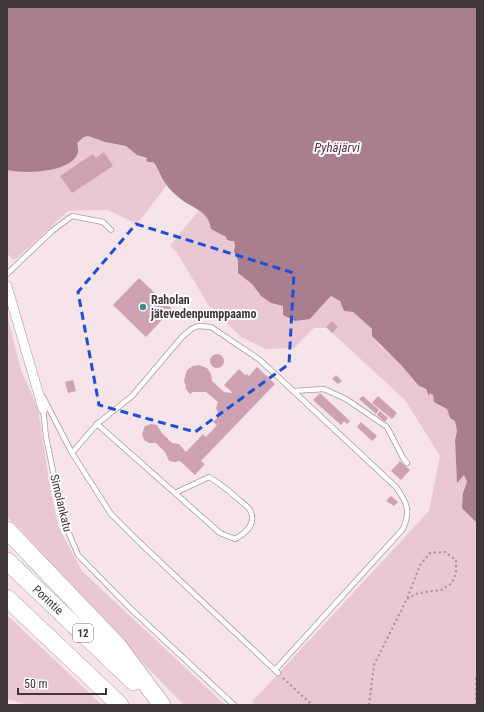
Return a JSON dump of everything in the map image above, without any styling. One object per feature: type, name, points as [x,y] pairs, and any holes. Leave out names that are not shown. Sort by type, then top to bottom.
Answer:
[{"type":"highway","points":[[7,530],[118,646],[160,705]]},
{"type":"highway","name":"Porintie","points":[[7,561],[160,705]]},
{"type":"highway","name":"12","points":[[7,598],[120,705]]},
{"type":"street","name":"Simolankatu","points":[[7,286],[43,409]]},
{"type":"lane","points":[[7,274],[52,230],[72,216],[103,222],[111,230]]},
{"type":"lane","points":[[36,383],[72,453],[111,514],[277,671],[403,529],[408,518],[408,511],[405,501],[396,487],[260,360],[211,327],[198,326],[191,329],[182,337],[132,396],[97,424],[72,453]]},
{"type":"lane","points":[[293,391],[324,388],[346,399],[387,427],[407,463]]},
{"type":"lane","name":"Simolankatu","points":[[43,409],[46,437],[63,519],[78,555],[132,610],[234,705]]},
{"type":"lane","points":[[97,424],[220,533],[235,539],[244,534],[250,528],[252,519],[250,510],[222,485],[209,477],[175,493]]},
{"type":"path","points":[[369,705],[374,665],[407,599],[420,565],[430,553],[445,552],[456,560],[456,573],[452,583],[442,590],[418,593],[407,599]]},
{"type":"path","points":[[277,671],[312,705]]},
{"type":"path","points":[[476,678],[476,705]]},
{"type":"highlighted area","points":[[136,224],[294,273],[289,364],[195,432],[99,405],[78,292]]},
{"type":"shaded area","points":[[88,136],[105,142],[126,146],[137,155],[153,162],[167,185],[137,224],[108,210],[68,211],[16,259],[12,259],[7,253],[7,170],[22,172],[44,171],[65,166],[78,150],[77,143],[84,137]]},
{"type":"shaded area","points":[[199,210],[207,218],[211,229],[234,241],[234,251],[238,261],[238,273],[252,284],[261,296],[271,303],[283,306],[310,319],[332,296],[340,301],[344,311],[353,312],[372,329],[372,336],[379,345],[403,366],[419,386],[433,395],[447,409],[450,418],[455,421],[457,431],[455,440],[457,482],[464,475],[467,482],[463,493],[468,512],[477,523],[477,705],[255,705],[252,702],[429,511],[440,456],[405,400],[327,328],[314,328],[294,348],[266,349],[241,337],[209,306],[176,251],[170,246]]},
{"type":"shaded area","points":[[7,315],[21,370],[38,409],[49,481],[58,526],[82,571],[225,705],[184,705],[75,594],[20,529],[7,517]]},
{"type":"shaded area","points":[[7,615],[102,705],[28,705],[7,699]]},
{"type":"water","name":"Pyhäjärvi","points":[[7,7],[477,7],[477,523],[462,508],[463,493],[467,482],[464,475],[457,483],[455,440],[457,431],[455,421],[450,418],[447,409],[434,402],[433,395],[430,393],[429,396],[426,389],[419,386],[402,366],[372,336],[372,329],[353,312],[344,311],[340,301],[331,296],[310,319],[295,321],[283,315],[283,306],[271,303],[261,296],[252,284],[238,273],[238,261],[234,251],[234,241],[227,240],[226,237],[211,229],[206,217],[198,209],[181,200],[169,188],[153,162],[148,162],[146,160],[147,158],[137,155],[126,146],[105,142],[88,136],[84,137],[77,143],[77,155],[65,166],[34,172],[7,170]]},
{"type":"building","points":[[104,152],[113,166],[72,193],[60,176],[93,154],[96,158]]},
{"type":"building","name":"Raholan jätevedenpumppaamo","points":[[139,278],[172,309],[146,337],[113,305]]},
{"type":"building","points":[[332,321],[338,327],[332,333],[326,327]]},
{"type":"building","points":[[214,354],[220,354],[224,358],[224,364],[220,368],[214,368],[210,364],[210,358]]},
{"type":"building","points":[[199,365],[207,368],[211,374],[212,381],[224,392],[232,393],[224,385],[239,369],[245,375],[247,374],[249,376],[257,367],[275,384],[201,461],[205,464],[195,475],[180,461],[169,461],[165,452],[156,443],[149,443],[144,440],[142,434],[145,426],[151,424],[157,425],[161,432],[172,443],[179,444],[186,452],[203,434],[206,437],[217,425],[213,422],[219,416],[216,408],[218,402],[206,392],[192,392],[191,394],[185,388],[186,386],[184,381],[187,370],[193,366]]},
{"type":"building","points":[[336,375],[342,381],[338,384],[332,379]]},
{"type":"building","points":[[73,380],[76,391],[68,393],[65,382]]},
{"type":"building","points":[[320,393],[350,421],[347,424],[344,421],[341,425],[313,400]]},
{"type":"building","points":[[363,396],[379,410],[376,414],[359,399]]},
{"type":"building","points":[[378,396],[397,413],[392,419],[372,403]]},
{"type":"building","points":[[380,411],[388,418],[385,422],[377,415]]},
{"type":"building","points":[[361,422],[377,436],[372,441],[357,427]]},
{"type":"building","points":[[400,461],[410,470],[401,480],[391,471]]},
{"type":"building","points":[[391,496],[398,502],[394,506],[386,501]]},
{"type":"place","name":"Raholan jätevedenpumppaamo","points":[[143,307]]}]
